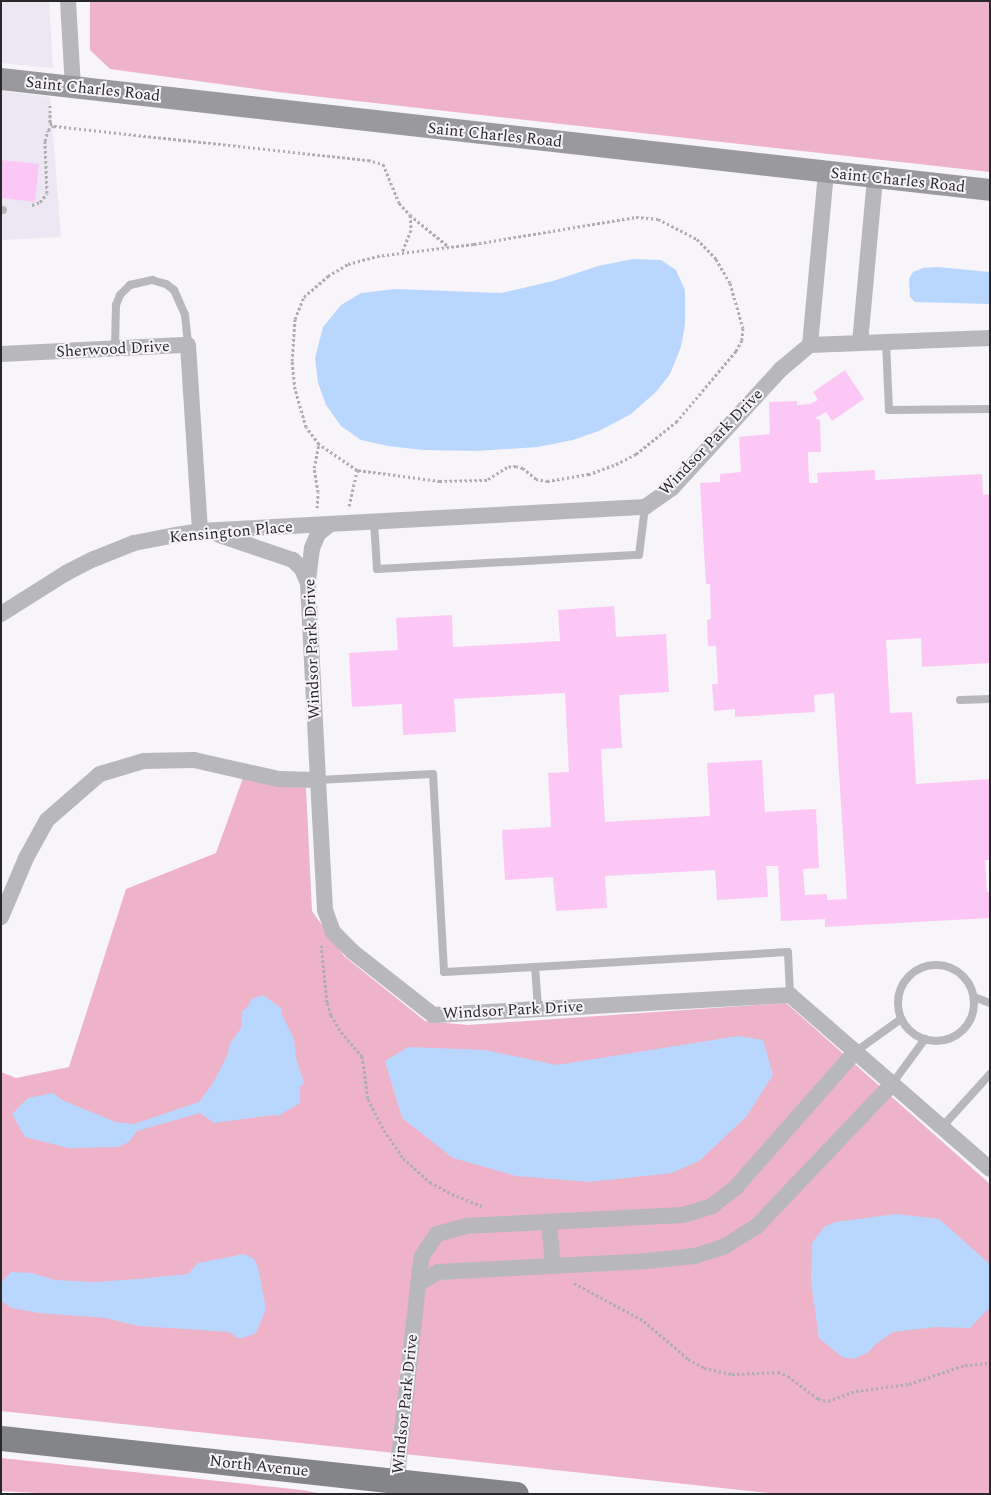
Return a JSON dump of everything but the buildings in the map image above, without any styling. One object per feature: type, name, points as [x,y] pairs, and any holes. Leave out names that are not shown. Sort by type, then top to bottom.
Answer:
[{"type":"main road","name":"North Avenue","points":[[1,1438],[396,1487],[516,1494]]},
{"type":"street","points":[[68,1],[73,87]]},
{"type":"street","name":"Saint Charles Road","points":[[1,79],[990,190]]},
{"type":"street","points":[[826,172],[810,345],[990,338]]},
{"type":"street","points":[[860,343],[875,177]]},
{"type":"street","name":"Sherwood Drive","points":[[1,354],[188,345],[200,531]]},
{"type":"street","name":"Windsor Park Drive","points":[[790,995],[433,1015],[352,952],[334,932],[325,910],[308,583],[312,548],[318,534],[329,525],[644,507],[672,488],[780,370],[810,345]]},
{"type":"street","name":"Kensington Place","points":[[1,614],[66,573],[94,559],[134,543],[200,531],[329,525]]},
{"type":"street","points":[[200,531],[234,539],[293,560],[302,569],[308,583]]},
{"type":"street","points":[[3,907],[26,858],[47,820],[100,774],[144,761],[194,760],[278,779],[318,780]]},
{"type":"street","points":[[790,995],[990,1169]]},
{"type":"street","name":"Windsor Park Drive","points":[[396,1487],[422,1256],[437,1234],[466,1226],[683,1215],[712,1206],[736,1187],[855,1052]]},
{"type":"street","points":[[418,1284],[438,1272],[646,1261],[695,1256],[725,1246],[756,1227],[892,1084]]},
{"type":"street","points":[[549,1222],[553,1266]]},
{"type":"lane","points":[[115,348],[116,305],[120,295],[130,285],[152,280],[166,284],[174,290],[185,315],[188,345]]},
{"type":"lane","points":[[886,342],[889,410],[990,410]]},
{"type":"lane","points":[[374,522],[378,569],[639,555],[644,507]]},
{"type":"lane","points":[[960,700],[990,699]]},
{"type":"lane","points":[[318,780],[433,774],[444,972],[788,952],[790,995]]},
{"type":"lane","points":[[535,966],[538,1008]]},
{"type":"lane","points":[[925,966],[946,966],[956,970],[965,978],[974,997],[974,1008],[965,1028],[947,1040],[925,1039],[911,1032],[901,1019],[898,998],[901,987],[915,971],[925,966]]},
{"type":"lane","points":[[974,997],[990,1003]]},
{"type":"lane","points":[[855,1052],[901,1019]]},
{"type":"lane","points":[[892,1084],[925,1039]]},
{"type":"lane","points":[[942,1127],[990,1074]]},
{"type":"path","points":[[51,85],[50,123],[54,126],[368,160],[383,164],[399,204],[449,247]]},
{"type":"path","points":[[32,205],[40,202],[47,193],[45,141],[48,130],[54,126]]},
{"type":"path","points":[[402,252],[411,230],[410,215]]},
{"type":"path","points":[[620,219],[658,219],[697,239],[716,259],[730,283],[740,310],[742,340],[736,351],[698,397],[658,438],[636,454],[589,474],[542,480],[523,468],[516,466],[507,467],[487,480],[460,482],[357,470],[319,444],[306,427],[295,389],[292,343],[295,319],[300,305],[304,297],[328,276],[348,264],[402,252],[449,247],[620,219]]},
{"type":"path","points":[[317,510],[318,497],[314,468],[319,444]]},
{"type":"path","points":[[350,511],[349,503],[357,470]]},
{"type":"path","points":[[320,941],[329,1009],[342,1032],[362,1056],[368,1099],[384,1130],[403,1158],[430,1182],[475,1205],[489,1208]]},
{"type":"path","points":[[569,1277],[573,1283],[644,1321],[688,1359],[704,1368],[732,1374],[778,1372],[788,1376],[818,1400],[828,1401],[856,1391],[909,1384],[965,1365],[990,1363]]},
{"type":"shaded area","points":[[1,1],[49,1],[53,68],[1,63]]},
{"type":"shaded area","points":[[90,1],[990,1],[990,172],[277,92],[110,69],[90,50]]},
{"type":"shaded area","points":[[1,91],[50,97],[61,237],[1,240]]},
{"type":"shaded area","points":[[243,778],[306,788],[312,911],[344,956],[425,1021],[468,1025],[786,1003],[990,1184],[990,1494],[779,1494],[1,1411],[1,1072],[16,1078],[69,1067],[126,889],[216,853]]},
{"type":"shaded area","points":[[1,1458],[302,1490],[323,1494],[55,1494],[1,1491]]},
{"type":"water","points":[[633,259],[661,260],[676,270],[685,290],[685,325],[681,347],[670,374],[656,392],[631,414],[599,431],[573,440],[538,447],[475,451],[423,450],[388,446],[361,440],[341,426],[326,405],[318,383],[315,358],[323,327],[341,305],[361,293],[395,289],[501,293],[553,281],[598,266]]},
{"type":"water","points":[[938,267],[990,272],[990,304],[915,302],[910,297],[909,279],[913,272],[923,268]]},
{"type":"water","points":[[263,995],[281,1008],[282,1015],[294,1039],[296,1058],[304,1083],[300,1087],[300,1103],[278,1116],[273,1115],[214,1123],[200,1113],[137,1131],[129,1142],[118,1147],[69,1148],[25,1137],[12,1114],[28,1098],[53,1093],[62,1100],[116,1122],[134,1124],[199,1102],[213,1083],[228,1054],[229,1045],[241,1028],[242,1012],[250,1004],[251,999]]},
{"type":"water","points":[[738,1036],[763,1040],[773,1075],[746,1117],[699,1161],[672,1173],[589,1182],[516,1176],[453,1158],[402,1118],[385,1061],[408,1047],[485,1050],[557,1065]]},
{"type":"water","points":[[896,1214],[939,1219],[984,1259],[990,1265],[990,1307],[970,1328],[936,1327],[893,1332],[867,1353],[854,1359],[842,1357],[819,1338],[811,1282],[812,1243],[824,1227],[835,1222]]},
{"type":"water","points":[[244,1254],[254,1259],[258,1267],[266,1309],[256,1333],[243,1338],[237,1338],[230,1332],[138,1326],[106,1318],[39,1313],[12,1308],[1,1301],[1,1283],[11,1272],[32,1273],[55,1280],[95,1282],[137,1279],[188,1274],[198,1263]]}]
